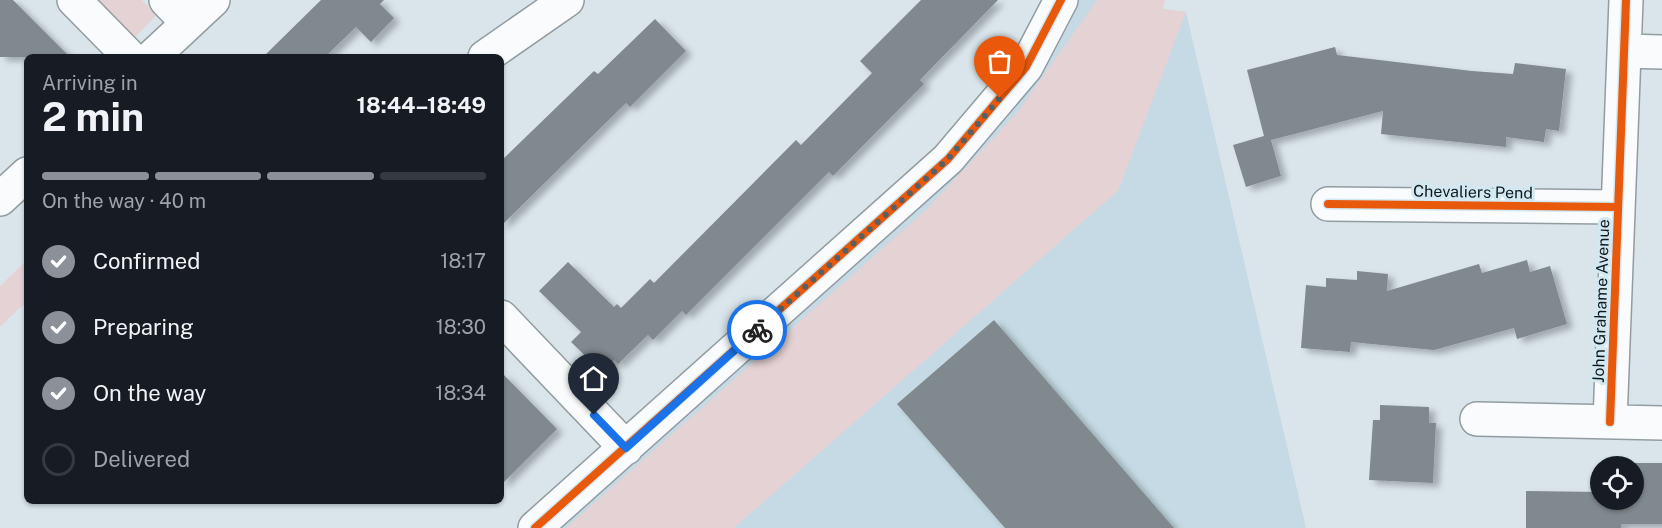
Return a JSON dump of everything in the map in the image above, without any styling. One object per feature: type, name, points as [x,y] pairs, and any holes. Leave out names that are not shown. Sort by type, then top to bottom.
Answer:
[{"type":"street","points":[[74,0],[127,54]]},
{"type":"street","points":[[166,0],[188,23]]},
{"type":"street","points":[[155,54],[213,0]]},
{"type":"street","points":[[489,54],[567,0]]},
{"type":"street","points":[[535,528],[948,159],[1026,67],[1061,0]]},
{"type":"street","name":"John Grahame Avenue","points":[[1610,422],[1626,0]]},
{"type":"street","points":[[1624,51],[1662,52]]},
{"type":"street","points":[[0,199],[24,177]]},
{"type":"street","name":"Chevaliers Pend","points":[[1328,204],[1618,207]]},
{"type":"street","points":[[504,320],[626,448]]},
{"type":"street","points":[[1477,419],[1662,423]]},
{"type":"shaded area","points":[[97,0],[142,0],[157,15],[134,38]]},
{"type":"shaded area","points":[[1061,0],[1096,0],[1186,12],[1306,528],[535,528],[948,159]]},
{"type":"shaded area","points":[[1097,0],[1165,0],[1163,9],[1186,12],[1118,191],[734,528],[566,528],[926,210],[1017,113]]},
{"type":"shaded area","points":[[24,263],[24,304],[0,327],[0,286]]},
{"type":"building","points":[[0,0],[13,0],[67,54],[24,54],[24,57],[0,57]]},
{"type":"building","points":[[321,0],[384,0],[380,4],[394,18],[371,42],[356,27],[328,54],[266,54]]},
{"type":"building","points":[[921,0],[998,0],[920,80],[924,84],[833,176],[829,172],[686,315],[682,311],[653,340],[648,335],[618,364],[614,360],[602,372],[571,342],[581,332],[539,291],[568,262],[614,307],[617,304],[621,308],[650,279],[654,283],[796,140],[801,145],[872,73],[860,61]]},
{"type":"building","points":[[655,19],[686,51],[630,107],[626,103],[504,223],[504,158],[594,71],[598,74]]},
{"type":"building","points":[[1335,47],[1337,55],[1472,71],[1513,74],[1515,63],[1566,69],[1559,131],[1546,129],[1544,142],[1506,137],[1506,147],[1381,134],[1383,111],[1271,140],[1281,176],[1246,187],[1233,145],[1264,136],[1247,70]]},
{"type":"building","points":[[1527,260],[1530,272],[1550,266],[1567,324],[1517,339],[1514,328],[1434,350],[1351,342],[1350,352],[1301,348],[1306,285],[1326,287],[1326,278],[1357,280],[1357,271],[1388,274],[1387,291],[1479,264],[1482,273]]},
{"type":"building","points":[[994,320],[1174,528],[1005,528],[897,404]]},
{"type":"building","points":[[504,375],[557,429],[504,482]]},
{"type":"building","points":[[1380,405],[1429,407],[1429,423],[1436,423],[1433,483],[1369,480],[1373,420],[1380,420]]},
{"type":"building","points":[[1644,463],[1662,463],[1662,524],[1621,524],[1621,528],[1526,528],[1526,491],[1590,492],[1590,510],[1644,510]]},
{"type":"cycle path","points":[[535,528],[948,159],[1026,67],[1061,0]]},
{"type":"cycle path","points":[[1610,422],[1626,0]]},
{"type":"cycle path","points":[[1328,204],[1618,207]]},
{"type":"way so far","points":[[757,330],[948,159],[1000,98]]},
{"type":"route","points":[[594,415],[626,448],[757,330]]}]
